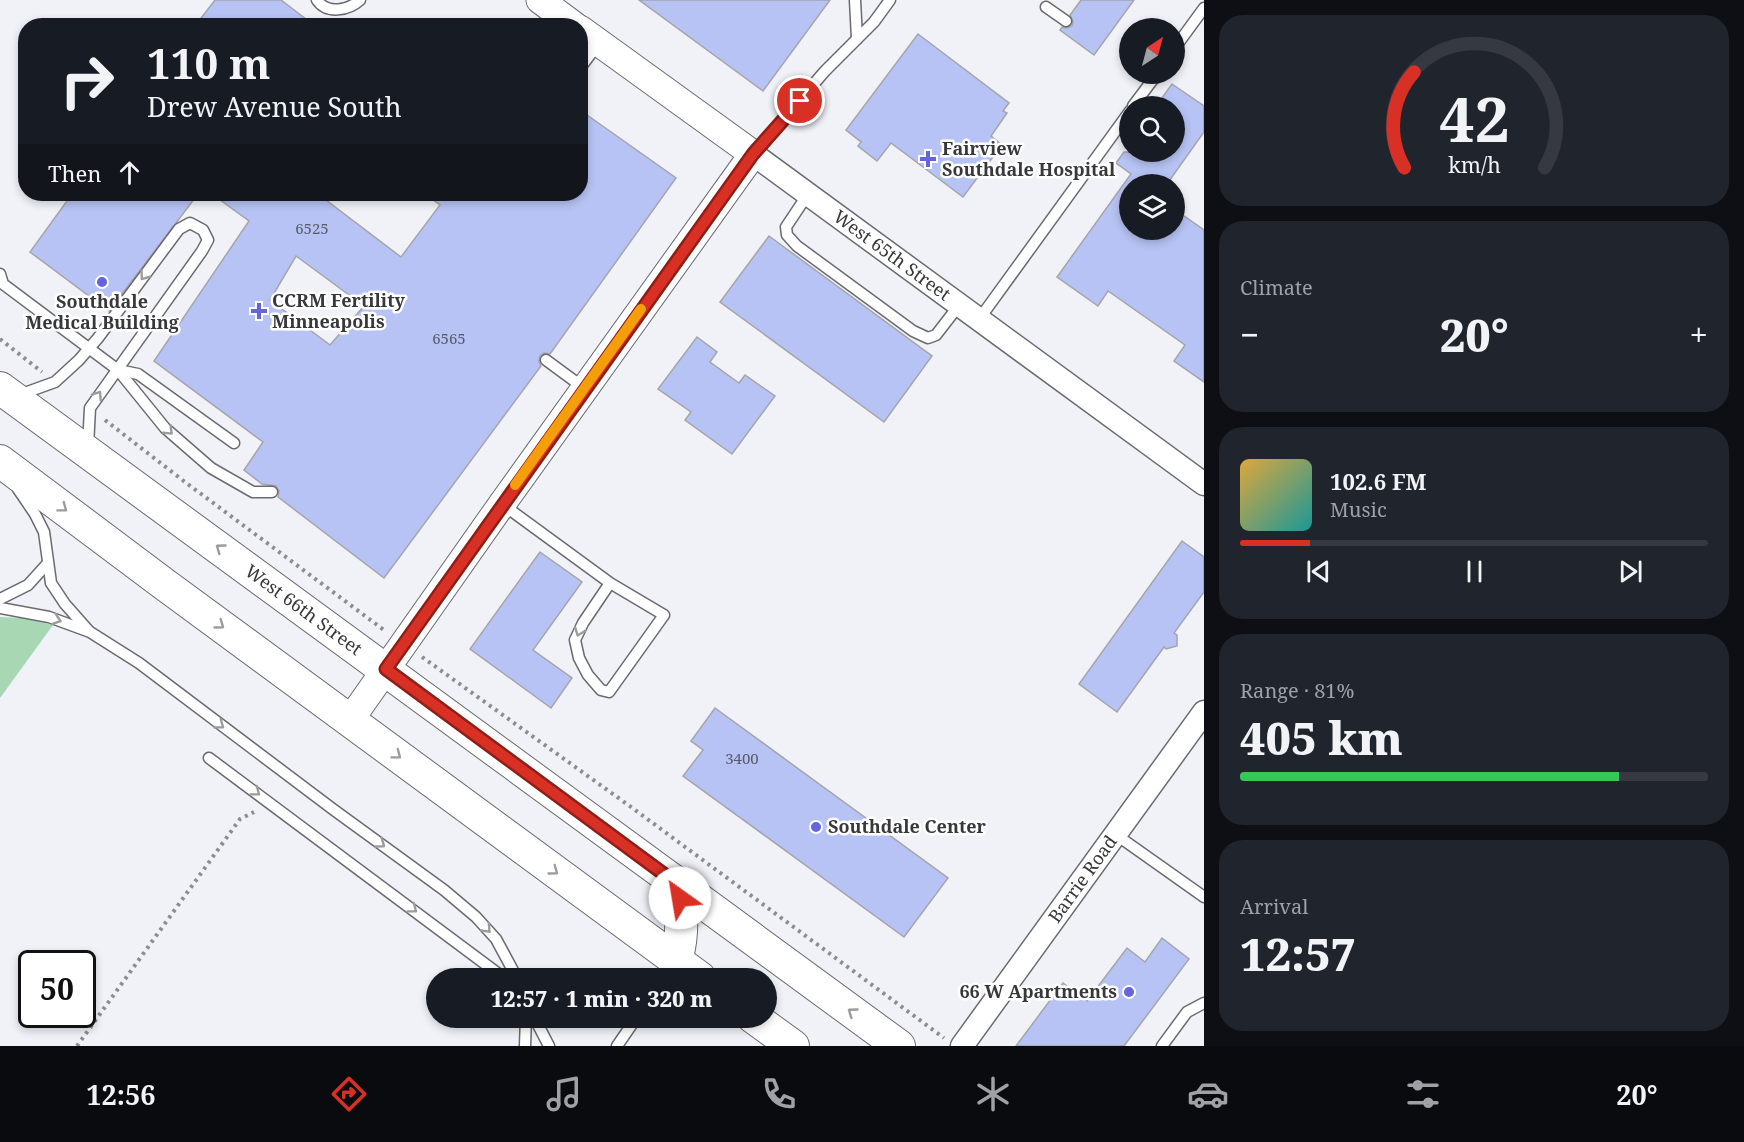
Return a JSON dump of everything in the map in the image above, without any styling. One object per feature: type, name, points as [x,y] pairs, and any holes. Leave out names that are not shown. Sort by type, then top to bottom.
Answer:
[{"type":"main road","name":"West 66th Street","points":[[6,393],[899,1046]]},
{"type":"main road","points":[[0,461],[679,968]]},
{"type":"main road","points":[[676,883],[682,914],[682,968]]},
{"type":"main road","points":[[768,1028],[793,1046]]},
{"type":"street","points":[[540,0],[564,18]]},
{"type":"street","name":"West 65th Street","points":[[590,36],[980,318],[1204,484]]},
{"type":"street","points":[[350,720],[753,154]]},
{"type":"street","name":"Barrie Road","points":[[962,1046],[1204,712]]},
{"type":"lane","points":[[317,0],[320,5],[337,10],[353,6],[360,0]]},
{"type":"lane","points":[[855,0],[857,39]]},
{"type":"lane","points":[[753,154],[873,22],[890,0]]},
{"type":"lane","points":[[1046,7],[1066,21]]},
{"type":"lane","points":[[1185,34],[1204,8]]},
{"type":"lane","points":[[980,318],[1119,126]]},
{"type":"lane","points":[[808,194],[786,226],[787,235],[797,246],[913,331],[928,338],[936,335],[960,304]]},
{"type":"lane","points":[[6,393],[55,382],[89,348],[179,229],[190,223],[203,230],[208,240],[202,251],[90,408],[88,451]]},
{"type":"lane","points":[[0,274],[3,284],[117,370],[165,428],[211,468],[254,492],[272,492]]},
{"type":"lane","points":[[546,360],[585,388]]},
{"type":"lane","points":[[117,370],[138,374],[234,443]]},
{"type":"lane","points":[[0,461],[35,514],[44,532],[51,583],[65,604],[90,632]]},
{"type":"lane","points":[[502,504],[610,583],[664,615],[609,692],[601,690],[588,675],[579,658],[575,640],[583,623],[610,583]]},
{"type":"lane","points":[[0,599],[28,585],[47,564]]},
{"type":"lane","points":[[0,608],[49,617],[90,632],[139,663],[325,804],[444,890],[476,917],[496,939],[512,968]]},
{"type":"lane","points":[[209,758],[491,968]]},
{"type":"lane","points":[[1115,834],[1204,897]]},
{"type":"lane","points":[[1162,1046],[1187,1012],[1204,1003]]},
{"type":"lane","points":[[525,1046],[526,1028]]},
{"type":"lane","points":[[540,1028],[549,1046]]},
{"type":"lane","points":[[617,1046],[629,1028]]},
{"type":"path","points":[[0,339],[55,382]]},
{"type":"path","points":[[90,408],[184,482],[382,629]]},
{"type":"path","points":[[422,658],[624,802],[941,1036]]},
{"type":"path","points":[[77,1046],[240,819],[270,803]]},
{"type":"green space","points":[[0,617],[23,618],[53,625],[0,698]]},
{"type":"building","points":[[215,0],[281,0],[305,18],[201,18]]},
{"type":"building","points":[[639,0],[830,0],[763,91]]},
{"type":"building","points":[[1081,0],[1134,0],[1094,55],[1060,30],[1062,27],[1072,26],[1073,21],[1070,15]]},
{"type":"building","points":[[918,34],[1009,103],[1003,111],[1007,113],[991,136],[1002,145],[963,197],[891,143],[877,161],[858,146],[861,142],[846,130]]},
{"type":"building","points":[[1172,84],[1204,106],[1204,132],[1185,159],[1185,96],[1163,96]]},
{"type":"building","points":[[588,116],[676,178],[550,354],[544,353],[540,356],[541,366],[384,578],[278,497],[279,491],[276,486],[262,484],[244,470],[263,442],[154,361],[249,221],[222,201],[327,201],[401,257],[440,205],[435,201],[588,201]],"holes":[[[296,256],[364,306],[330,345],[270,300]]]},
{"type":"building","points":[[1119,159],[1119,162],[1183,162],[1174,174],[1131,174],[1116,163]]},
{"type":"building","points":[[1119,191],[1119,240],[1185,240],[1185,217],[1204,230],[1204,382],[1174,361],[1185,345],[1108,291],[1098,306],[1057,277]]},
{"type":"building","name":"Southdale Medical Building","points":[[67,201],[193,201],[109,311],[30,252]]},
{"type":"building","points":[[769,236],[932,356],[884,422],[720,302]]},
{"type":"building","points":[[697,337],[717,352],[710,362],[739,383],[745,375],[775,396],[732,454],[685,420],[691,412],[658,389]]},
{"type":"building","points":[[1182,541],[1204,557],[1204,592],[1174,633],[1177,635],[1177,646],[1166,649],[1164,647],[1117,712],[1079,684]]},
{"type":"building","points":[[540,552],[582,582],[533,650],[572,678],[551,708],[470,649]]},
{"type":"building","name":"Southdale Center","points":[[715,708],[948,878],[904,937],[683,776],[703,750],[691,741]]},
{"type":"building","name":"66 W Apartments","points":[[1162,938],[1189,959],[1124,1046],[1016,1046],[1063,983],[1087,1001],[1127,948],[1145,962]]},
{"type":"slow traffic","points":[[515,485],[641,309]]},
{"type":"place","name":"Fairview Southdale Hospital","points":[[928,159]]},
{"type":"place","name":"Southdale Medical Building","points":[[102,282]]},
{"type":"place","name":"CCRM Fertility Minneapolis","points":[[259,311]]},
{"type":"place","name":"Southdale Center","points":[[816,827]]},
{"type":"place","name":"66 W Apartments","points":[[1129,992]]},
{"type":"route","points":[[680,898],[676,883],[386,669],[753,154],[800,101]]}]
